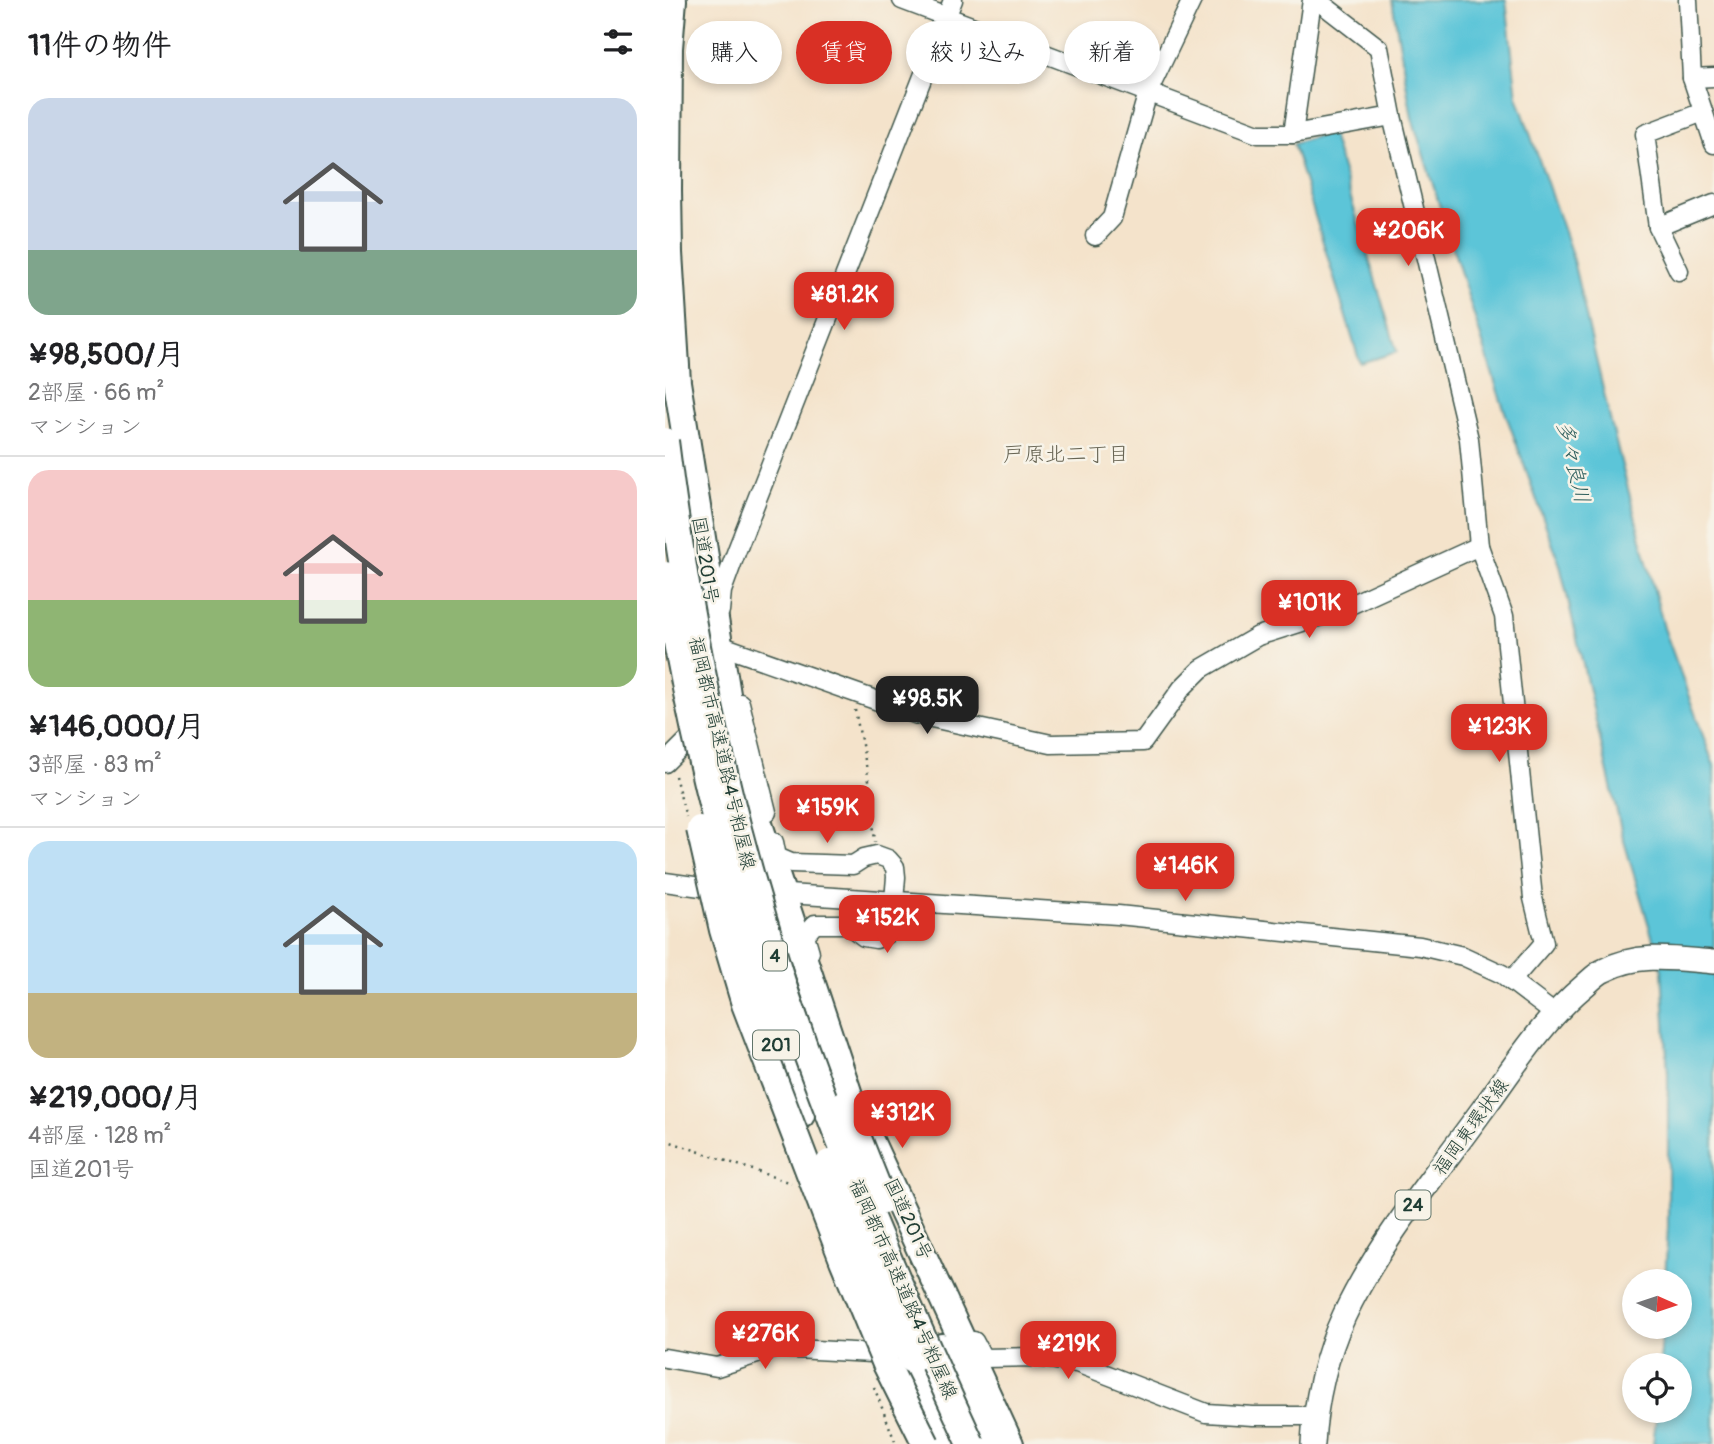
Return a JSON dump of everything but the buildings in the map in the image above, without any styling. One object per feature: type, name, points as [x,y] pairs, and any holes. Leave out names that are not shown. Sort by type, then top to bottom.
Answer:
[{"type":"highway","name":"国道201号","points":[[673,0],[669,48],[668,240],[677,382],[743,745],[746,785],[849,1095],[1010,1444]]},
{"type":"highway","name":"福岡都市高速道路4号粕屋線","points":[[665,441],[691,617],[725,784],[790,1007],[844,1154],[971,1444]]},
{"type":"highway","points":[[665,575],[685,755],[723,930],[745,1004],[843,1261],[886,1364],[926,1444]]},
{"type":"highway","points":[[670,632],[706,784],[761,979],[860,1242],[951,1444]]},
{"type":"highway","name":"201","points":[[670,632],[677,751],[727,890],[751,975],[840,1225],[944,1444]]},
{"type":"highway","points":[[709,708],[715,708],[763,870],[828,1061],[942,1347],[985,1444]]},
{"type":"main road","name":"福岡東環状線","points":[[1313,1444],[1314,1416],[1330,1353],[1343,1318],[1366,1272],[1537,1036],[1573,996],[1602,971],[1625,961],[1651,957],[1714,962]]},
{"type":"street","points":[[902,0],[950,9],[1148,92],[1258,134],[1293,134],[1392,116]]},
{"type":"street","points":[[1095,236],[1112,218],[1148,92],[1192,0]]},
{"type":"street","points":[[1293,134],[1314,0],[1379,48],[1392,116],[1469,439],[1479,546],[1504,616],[1533,898],[1544,943],[1511,981]]},
{"type":"street","points":[[1688,0],[1692,78],[1714,144]]},
{"type":"street","points":[[950,9],[722,591],[720,611],[743,745],[777,857],[792,863],[853,865],[864,858],[877,855],[888,859],[895,867],[893,924],[886,934],[876,939],[864,937],[847,924],[815,924],[805,935],[860,1109],[983,1358],[1037,1357],[1077,1363],[1206,1412],[1253,1416],[1314,1416]]},
{"type":"street","points":[[1692,78],[1714,77]]},
{"type":"street","points":[[1679,271],[1658,227],[1644,134],[1703,113]]},
{"type":"street","points":[[1658,227],[1714,204]]},
{"type":"street","points":[[726,647],[918,715],[1051,744],[1143,741],[1182,688],[1201,669],[1258,636],[1337,611],[1479,546]]},
{"type":"street","points":[[677,751],[743,745]]},
{"type":"street","points":[[665,882],[727,890],[1118,915],[1420,946],[1463,956],[1511,981],[1556,1015]]},
{"type":"street","points":[[665,1358],[717,1367],[776,1348],[872,1353]]},
{"type":"path","points":[[851,691],[869,780],[877,855]]},
{"type":"path","points":[[665,1140],[794,1184]]},
{"type":"path","points":[[874,1387],[896,1444]]},
{"type":"water","name":"多々良川","points":[[1392,0],[1506,0],[1517,96],[1571,252],[1611,423],[1664,628],[1714,766],[1714,1444],[1653,1444],[1656,1423],[1692,1423],[1692,1353],[1661,1353],[1661,1339],[1692,1339],[1692,1269],[1666,1269],[1668,1074],[1662,970],[1622,834],[1560,565],[1500,398],[1412,118]]},
{"type":"water","points":[[1331,132],[1397,352],[1360,363],[1293,144]]},
{"type":"district","name":"戸原北二丁目","points":[[1066,454]]}]
